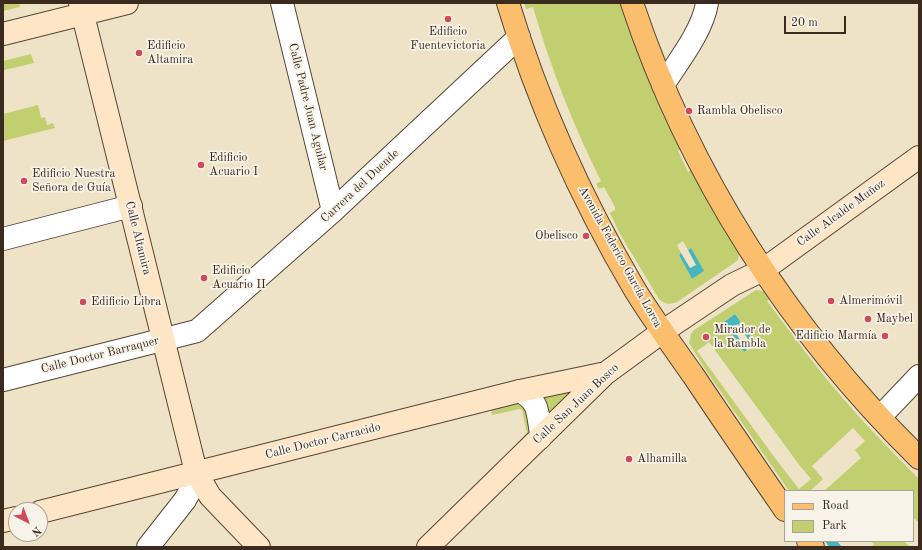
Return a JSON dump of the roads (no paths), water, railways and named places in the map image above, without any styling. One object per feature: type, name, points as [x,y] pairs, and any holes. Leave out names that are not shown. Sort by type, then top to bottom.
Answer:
[{"type":"main road","name":"Avenida Federico García Lorca","points":[[508,3],[555,132],[578,182],[626,274],[662,332],[784,509]]},
{"type":"main road","points":[[632,3],[663,85],[682,128],[709,182],[736,228],[763,270],[831,361],[880,417],[919,458]]},
{"type":"street","points":[[3,34],[82,9],[127,3]]},
{"type":"street","name":"Calle Padre Juan Aguilar","points":[[282,3],[333,211]]},
{"type":"street","points":[[663,85],[683,55],[706,15],[708,3]]},
{"type":"street","name":"Calle Altamira","points":[[82,9],[196,472],[210,496],[259,547]]},
{"type":"street","name":"Carrera del Duende","points":[[197,331],[333,211],[519,36]]},
{"type":"street","name":"Calle Alcalde Muñoz","points":[[763,270],[919,157]]},
{"type":"street","points":[[3,238],[131,206]]},
{"type":"street","name":"Calle San Juan Bosco","points":[[428,547],[606,373],[662,332],[732,285],[763,270]]},
{"type":"street","name":"Calle Doctor Barraquer","points":[[3,380],[197,331]]},
{"type":"street","name":"Calle Doctor Carracido","points":[[48,510],[520,391],[606,373]]},
{"type":"street","points":[[880,417],[919,376]]},
{"type":"street","points":[[520,391],[528,395],[536,404],[541,433],[540,438]]},
{"type":"street","points":[[148,547],[185,500],[191,489],[196,472]]},
{"type":"water","points":[[691,248],[704,271],[692,279],[679,255],[681,253],[690,268],[696,265],[688,250]]},
{"type":"water","points":[[735,314],[751,337],[748,339],[738,324],[732,328],[747,350],[744,352],[724,322]]},
{"type":"water","points":[[826,542],[838,542],[842,547],[829,547]]},
{"type":"place","name":"Edificio Fuentevictoria","points":[[448,19]]},
{"type":"place","name":"Edificio Altamira","points":[[139,53]]},
{"type":"place","name":"Rambla Obelisco","points":[[689,111]]},
{"type":"place","name":"Edificio Acuario I","points":[[201,165]]},
{"type":"place","name":"Edificio Nuestra Señora de Guía","points":[[24,181]]},
{"type":"place","name":"Obelisco","points":[[586,236]]},
{"type":"place","name":"Edificio Acuario II","points":[[204,278]]},
{"type":"place","name":"Almerimóvil","points":[[831,301]]},
{"type":"place","name":"Edificio Libra","points":[[83,302]]},
{"type":"place","name":"Maybel","points":[[868,319]]},
{"type":"place","name":"Edificio Marmía","points":[[885,336]]},
{"type":"place","name":"Mirador de la Rambla","points":[[706,337]]},
{"type":"place","name":"Alhamilla","points":[[629,459]]}]
